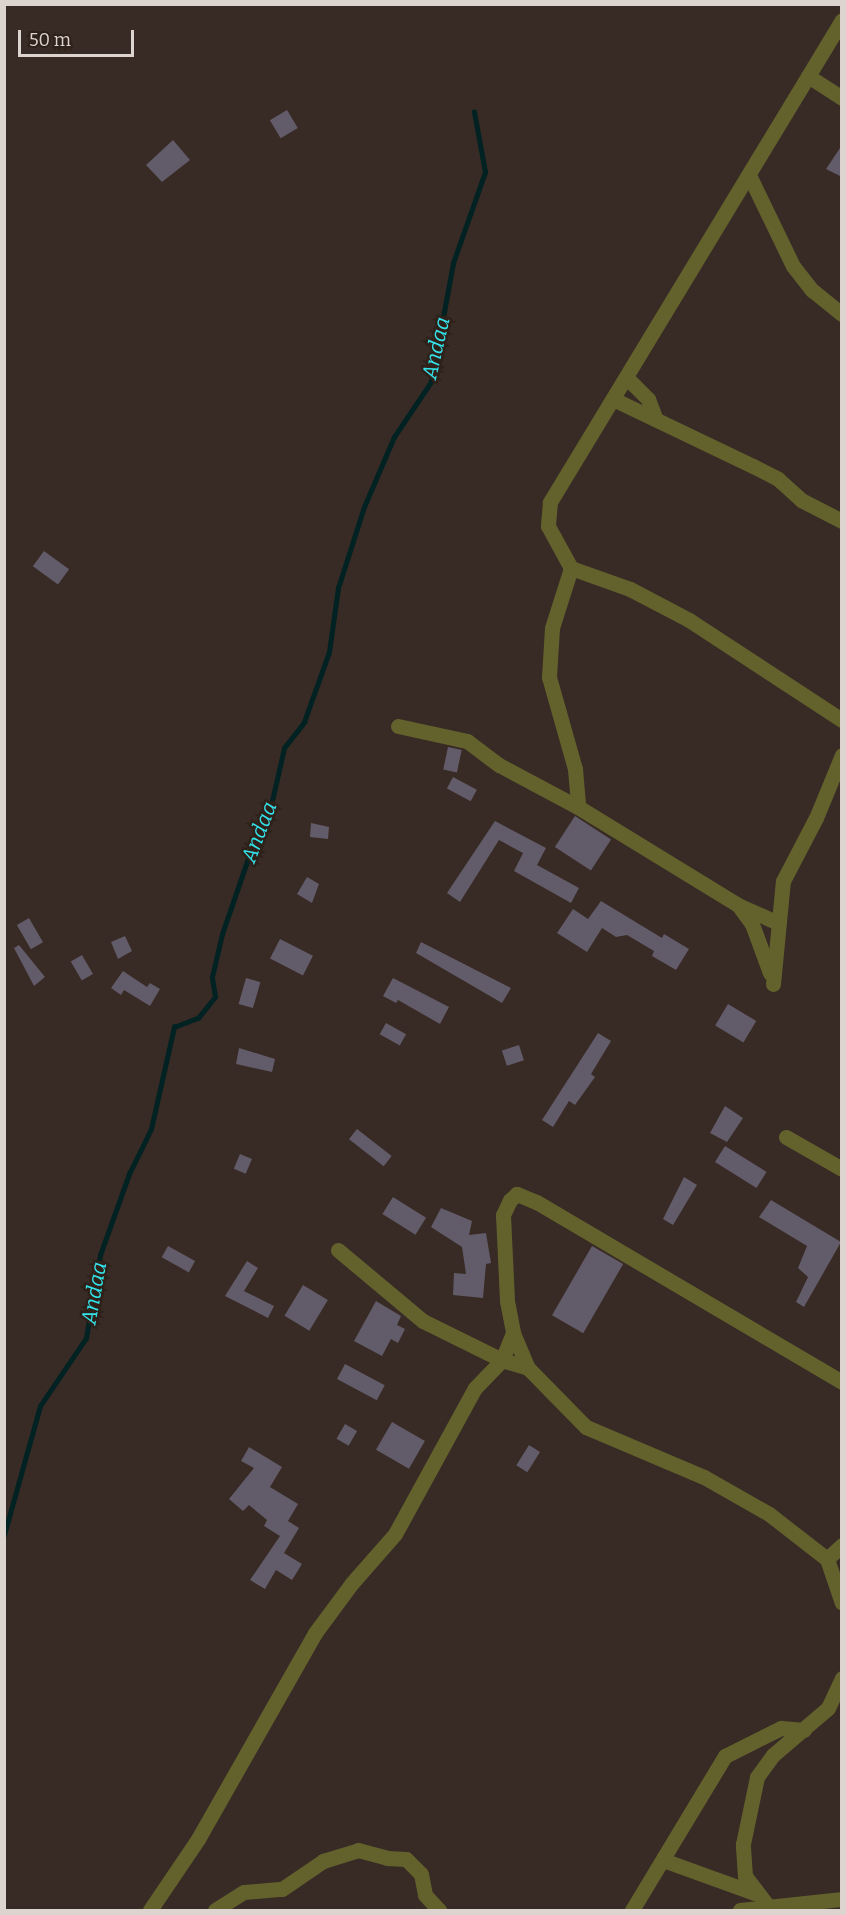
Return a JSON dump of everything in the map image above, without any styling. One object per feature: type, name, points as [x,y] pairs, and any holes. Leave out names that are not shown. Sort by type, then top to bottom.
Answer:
[{"type":"street","points":[[842,20],[550,502],[548,526],[571,568],[630,589],[689,620],[842,720]]},
{"type":"street","points":[[808,76],[842,98]]},
{"type":"street","points":[[749,175],[793,266],[812,290],[842,314]]},
{"type":"street","points":[[627,378],[648,399],[655,417]]},
{"type":"street","points":[[613,399],[655,417],[778,479],[801,500],[842,520]]},
{"type":"street","points":[[571,568],[552,628],[549,677],[575,769],[578,807]]},
{"type":"street","points":[[398,726],[467,741],[499,765],[578,807],[738,905],[776,922]]},
{"type":"street","points":[[738,905],[752,924],[773,984],[776,922],[783,881],[816,818],[842,755]]},
{"type":"street","points":[[786,1137],[842,1169]]},
{"type":"street","points":[[842,1382],[536,1202],[517,1194],[503,1215],[507,1301],[513,1333],[528,1368],[586,1427],[704,1477],[769,1514],[827,1558],[842,1603]]},
{"type":"street","points":[[338,1250],[423,1321],[502,1360],[528,1368]]},
{"type":"street","points":[[150,1911],[198,1839],[315,1634],[352,1583],[395,1534],[475,1388],[502,1360],[513,1333]]},
{"type":"street","points":[[827,1558],[842,1545]]},
{"type":"street","points":[[765,1904],[745,1876],[743,1844],[757,1777],[773,1755],[828,1708],[842,1678]]},
{"type":"street","points":[[632,1911],[725,1756],[781,1728],[804,1730]]},
{"type":"street","points":[[674,1840],[689,1869]]},
{"type":"street","points":[[216,1911],[244,1892],[282,1889],[323,1860],[358,1850],[387,1858],[406,1858],[421,1874],[425,1895],[439,1911]]},
{"type":"street","points":[[663,1860],[689,1869],[765,1904]]},
{"type":"street","points":[[741,1911],[765,1904],[842,1899]]},
{"type":"building","points":[[287,110],[298,128],[281,138],[270,120]]},
{"type":"building","points":[[173,140],[190,160],[162,182],[146,165]]},
{"type":"building","points":[[842,145],[842,177],[826,169]]},
{"type":"building","points":[[44,551],[69,569],[58,585],[33,566]]},
{"type":"building","points":[[448,747],[462,750],[457,772],[443,769]]},
{"type":"building","points":[[453,777],[477,790],[471,801],[447,788]]},
{"type":"building","points":[[575,816],[611,839],[591,870],[555,847]]},
{"type":"building","points":[[495,821],[546,848],[537,865],[579,888],[571,903],[514,871],[523,853],[499,840],[460,902],[447,893]]},
{"type":"building","points":[[311,823],[329,827],[328,839],[310,837]]},
{"type":"building","points":[[307,877],[319,884],[312,903],[297,894]]},
{"type":"building","points":[[601,901],[662,938],[664,934],[689,949],[676,970],[652,956],[654,951],[627,935],[616,937],[602,928],[587,952],[557,933],[573,909],[588,919]]},
{"type":"building","points":[[29,918],[43,942],[31,949],[17,925]]},
{"type":"building","points":[[125,936],[132,951],[118,959],[111,942]]},
{"type":"building","points":[[280,939],[313,956],[303,975],[270,959]]},
{"type":"building","points":[[421,942],[511,988],[502,1003],[416,953]]},
{"type":"building","points":[[19,945],[45,977],[34,986],[14,948]]},
{"type":"building","points":[[82,955],[93,974],[82,981],[71,962]]},
{"type":"building","points":[[123,971],[147,987],[150,983],[160,989],[150,1006],[124,990],[121,995],[111,988]]},
{"type":"building","points":[[246,978],[260,982],[253,1008],[239,1004]]},
{"type":"building","points":[[393,978],[449,1007],[440,1024],[398,1000],[396,1003],[383,996]]},
{"type":"building","points":[[728,1004],[756,1021],[743,1042],[715,1025]]},
{"type":"building","points":[[386,1023],[406,1034],[400,1046],[380,1034]]},
{"type":"building","points":[[598,1033],[611,1041],[591,1074],[595,1077],[575,1105],[569,1101],[553,1127],[542,1120]]},
{"type":"building","points":[[519,1045],[524,1060],[507,1066],[502,1051]]},
{"type":"building","points":[[239,1048],[275,1059],[272,1072],[236,1064]]},
{"type":"building","points":[[725,1106],[743,1118],[727,1142],[710,1133]]},
{"type":"building","points":[[357,1129],[392,1156],[384,1166],[349,1139]]},
{"type":"building","points":[[725,1146],[767,1172],[756,1188],[715,1162]]},
{"type":"building","points":[[240,1154],[252,1159],[246,1174],[234,1169]]},
{"type":"building","points":[[684,1177],[697,1185],[673,1225],[663,1219]]},
{"type":"building","points":[[393,1197],[426,1218],[415,1235],[382,1214]]},
{"type":"building","points":[[771,1200],[841,1242],[804,1307],[796,1302],[808,1277],[798,1268],[807,1246],[759,1217]]},
{"type":"building","points":[[441,1208],[472,1221],[469,1235],[486,1233],[491,1263],[486,1264],[483,1298],[453,1295],[454,1273],[466,1274],[462,1247],[431,1227]]},
{"type":"building","points":[[168,1246],[195,1261],[189,1272],[162,1257]]},
{"type":"building","points":[[592,1246],[623,1264],[583,1333],[552,1315]]},
{"type":"building","points":[[247,1261],[258,1268],[244,1291],[274,1306],[268,1318],[225,1296]]},
{"type":"building","points":[[303,1285],[328,1300],[309,1331],[284,1316]]},
{"type":"building","points":[[376,1301],[401,1316],[397,1325],[405,1329],[398,1343],[391,1339],[382,1356],[354,1341]]},
{"type":"building","points":[[345,1364],[385,1385],[377,1400],[337,1379]]},
{"type":"building","points":[[392,1422],[425,1441],[409,1469],[376,1450]]},
{"type":"building","points":[[345,1424],[357,1431],[349,1446],[336,1439]]},
{"type":"building","points":[[529,1445],[540,1452],[527,1472],[516,1465]]},
{"type":"building","points":[[249,1447],[282,1467],[270,1487],[298,1504],[288,1521],[299,1528],[284,1553],[302,1564],[292,1580],[276,1570],[265,1589],[250,1580],[280,1536],[264,1526],[267,1520],[249,1505],[243,1511],[229,1499],[254,1468],[241,1461]]},
{"type":"waterway","name":"Andaa","points":[[4,1535],[40,1406],[86,1338],[100,1255],[129,1174],[151,1129],[174,1027],[198,1018],[215,997],[212,977],[222,934],[255,838],[267,823],[284,748],[304,722],[329,652],[338,588],[364,507],[394,437],[431,382],[453,263],[485,172],[474,112]]}]
